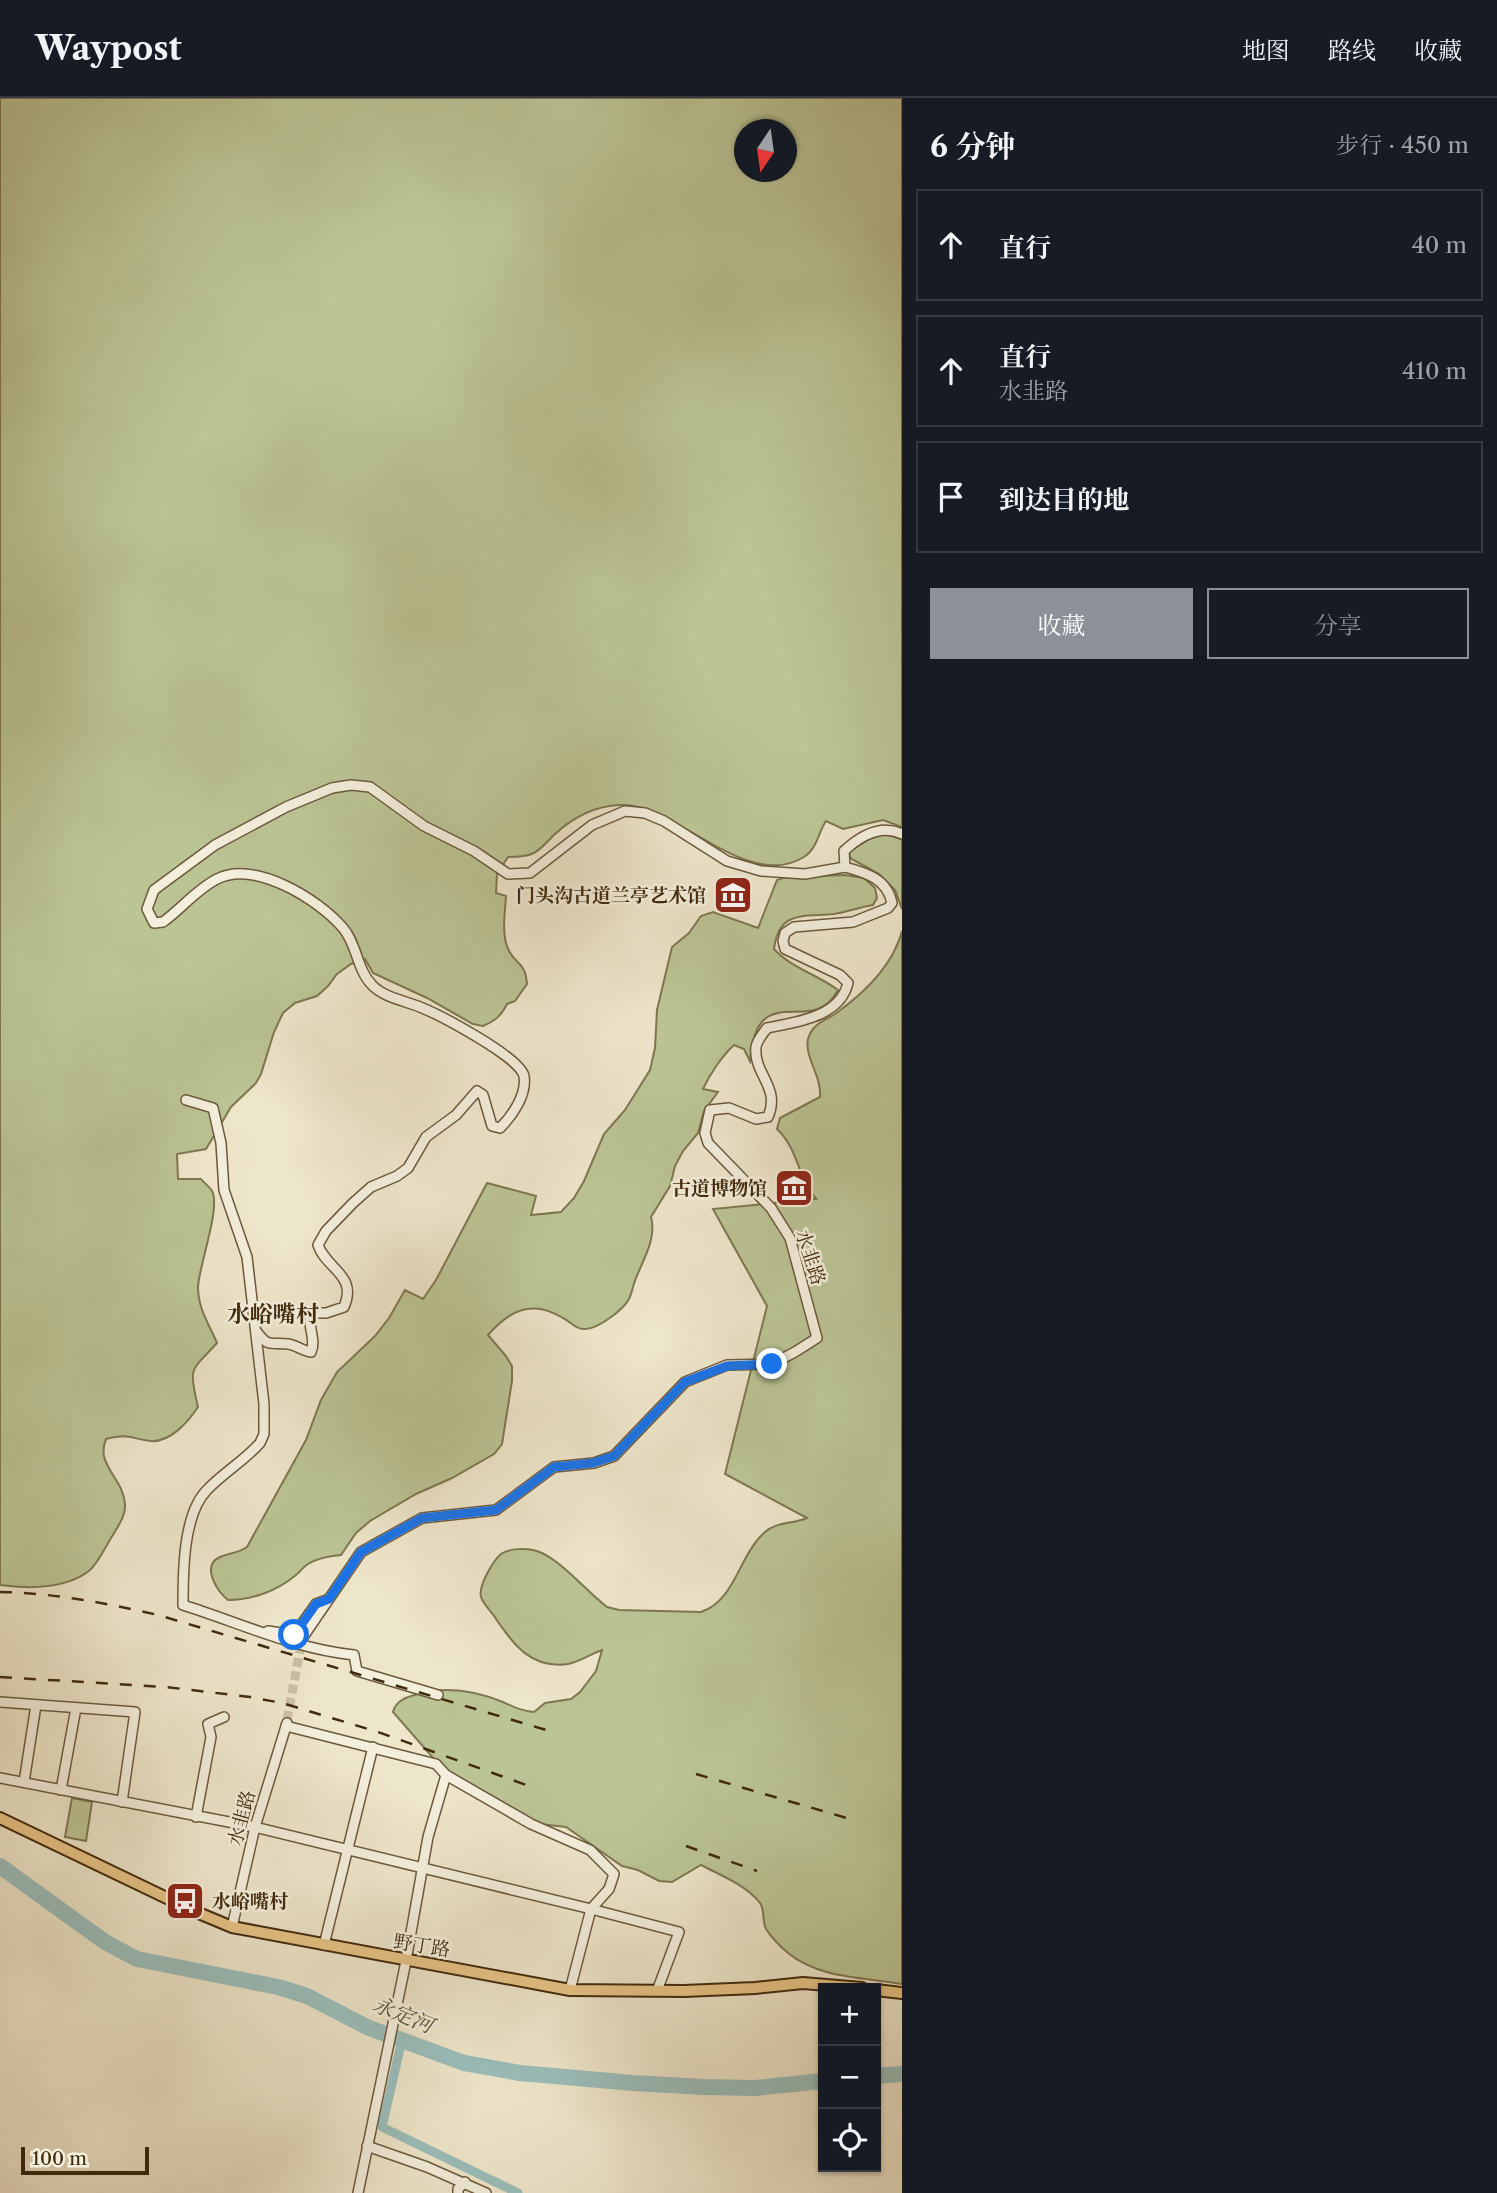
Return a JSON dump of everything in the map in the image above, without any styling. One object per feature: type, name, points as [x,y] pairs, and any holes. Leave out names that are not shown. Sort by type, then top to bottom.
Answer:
[{"type":"main road","name":"野丁路","points":[[0,1818],[232,1927],[405,1963],[511,1978],[570,1990],[657,1991],[818,1984]]},
{"type":"main road","points":[[881,1991],[902,1993]]},
{"type":"street","points":[[256,1331],[271,1345],[291,1345],[311,1352],[314,1347],[309,1320],[312,1313],[326,1313],[344,1307],[348,1298],[342,1272],[322,1258],[318,1245],[326,1231],[371,1187],[408,1168],[426,1137],[456,1115],[477,1091],[483,1095],[492,1126],[500,1128],[514,1114],[524,1084],[524,1075],[520,1066],[493,1046],[424,1008],[372,986],[344,928],[297,891],[268,878],[248,873],[219,878],[207,884],[179,911],[163,922],[154,923],[147,909],[154,890],[215,845],[286,807],[332,788],[351,785],[370,787],[424,825],[474,851],[508,874],[530,873],[592,825],[625,811],[645,813],[664,821],[727,861],[761,871],[805,874],[845,867],[844,851],[867,834],[890,829],[902,834]]},
{"type":"street","name":"水韭路","points":[[303,1637],[361,1552],[422,1518],[496,1510],[554,1467],[593,1463],[614,1456],[685,1382],[727,1366],[772,1364],[817,1338],[790,1238],[771,1208],[708,1143],[705,1133],[710,1110],[729,1108],[756,1119],[768,1117],[773,1106],[771,1091],[757,1058],[756,1046],[761,1037],[767,1028],[806,1020],[825,1012],[845,995],[848,983],[840,975],[785,949],[782,941],[785,933],[794,927],[853,922],[888,908],[892,903],[884,885],[871,874],[845,867]]},
{"type":"street","points":[[187,1100],[213,1108],[221,1143],[224,1190],[247,1257],[264,1404],[264,1434],[252,1453],[207,1490],[198,1501],[183,1556],[183,1605],[287,1641],[354,1655],[357,1671],[438,1695]]},
{"type":"street","points":[[254,1630],[294,1635],[316,1604],[329,1599]]},
{"type":"street","points":[[0,1702],[135,1712],[122,1802]]},
{"type":"street","points":[[24,1782],[36,1705]]},
{"type":"street","points":[[61,1790],[76,1708]]},
{"type":"street","points":[[196,1817],[211,1737],[208,1724],[224,1717]]},
{"type":"street","name":"水韭路","points":[[232,1927],[255,1827],[287,1723],[373,1747]]},
{"type":"street","points":[[324,1945],[345,1851],[373,1747],[436,1764],[446,1775],[531,1824],[590,1850],[614,1874],[609,1889],[591,1909],[570,1990]]},
{"type":"street","points":[[358,2193],[428,1837],[446,1775]]},
{"type":"street","points":[[0,1778],[255,1827],[679,1932],[657,1991]]},
{"type":"street","points":[[367,2146],[465,2182],[486,2193]]},
{"type":"street","points":[[458,2193],[458,2189],[465,2182]]},
{"type":"green space","points":[[0,98],[902,98],[902,827],[883,820],[843,829],[826,821],[815,845],[804,857],[782,865],[759,864],[735,856],[664,817],[641,808],[620,805],[593,810],[569,823],[534,853],[508,857],[497,874],[496,893],[506,896],[505,938],[512,956],[523,967],[527,984],[515,1001],[507,1004],[494,1020],[483,1026],[473,1024],[427,998],[373,973],[365,959],[351,964],[337,974],[317,996],[295,1003],[283,1013],[256,1083],[231,1107],[206,1149],[177,1154],[178,1179],[201,1179],[211,1190],[214,1199],[198,1295],[217,1343],[194,1370],[193,1383],[198,1407],[184,1425],[165,1439],[150,1441],[124,1436],[106,1439],[104,1456],[120,1486],[125,1504],[118,1526],[99,1559],[81,1576],[59,1584],[23,1587],[0,1585]]},
{"type":"green space","points":[[885,834],[902,839],[902,909],[895,890],[879,874],[850,858],[849,852],[869,839]]},
{"type":"green space","points":[[845,875],[864,878],[875,888],[877,898],[873,905],[834,914],[794,918],[781,928],[774,949],[788,961],[838,990],[827,1004],[814,1010],[774,1014],[763,1021],[755,1035],[750,1061],[744,1049],[734,1045],[709,1077],[703,1089],[718,1092],[704,1111],[698,1133],[683,1151],[675,1166],[670,1186],[651,1217],[651,1241],[626,1303],[604,1322],[586,1329],[576,1327],[552,1312],[541,1309],[522,1310],[505,1319],[488,1335],[512,1366],[502,1444],[494,1454],[370,1521],[356,1533],[341,1555],[306,1565],[289,1581],[264,1594],[228,1600],[213,1579],[211,1566],[214,1561],[247,1547],[306,1440],[321,1400],[337,1372],[375,1336],[405,1290],[423,1299],[436,1280],[487,1183],[536,1196],[531,1215],[561,1212],[574,1198],[604,1134],[625,1110],[650,1070],[655,1048],[657,1010],[672,947],[689,933],[701,916],[713,912],[758,928],[777,880],[786,877]]},
{"type":"green space","points":[[902,931],[902,1984],[828,1972],[801,1962],[785,1951],[768,1932],[762,1906],[748,1891],[701,1865],[672,1882],[659,1881],[638,1870],[622,1866],[566,1827],[540,1824],[450,1772],[434,1759],[393,1712],[399,1702],[406,1698],[450,1690],[482,1695],[534,1712],[545,1703],[571,1699],[596,1671],[602,1650],[572,1663],[555,1665],[534,1659],[510,1638],[481,1597],[484,1580],[490,1568],[504,1552],[529,1549],[546,1555],[607,1607],[619,1610],[701,1612],[713,1606],[730,1588],[749,1553],[765,1532],[774,1526],[807,1518],[725,1474],[767,1306],[713,1209],[816,1199],[790,1146],[777,1129],[780,1118],[820,1097],[807,1046],[810,1034],[815,1026],[846,1006],[876,978],[892,956]]},
{"type":"green space","points":[[72,1798],[92,1802],[86,1841],[65,1837]]},
{"type":"waterway","name":"永定河","points":[[0,1866],[105,1942],[137,1959],[278,1987],[307,1996],[369,2028],[464,2063],[520,2073],[704,2087],[755,2088],[818,2082]]},
{"type":"waterway","points":[[402,2040],[382,2127],[518,2193]]},
{"type":"waterway","name":"永定河","points":[[881,2076],[902,2074]]},
{"type":"tunnel","points":[[287,1720],[302,1639]]},
{"type":"railway","points":[[0,1592],[80,1599],[158,1615],[553,1732]]},
{"type":"railway","points":[[0,1677],[166,1687],[282,1703],[378,1732],[532,1787]]},
{"type":"railway","points":[[696,1774],[850,1819]]},
{"type":"railway","points":[[686,1846],[757,1871]]},
{"type":"place","name":"门头沟古道兰亭艺术馆","points":[[733,895]]},
{"type":"place","name":"古道博物馆","points":[[794,1188]]},
{"type":"place","name":"水峪嘴村","points":[[185,1901]]},
{"type":"district","name":"水峪嘴村","points":[[273,1314]]},
{"type":"route","points":[[294,1635],[316,1604],[329,1599],[361,1552],[422,1518],[496,1510],[554,1467],[593,1463],[614,1456],[685,1382],[727,1366],[772,1364]]}]
